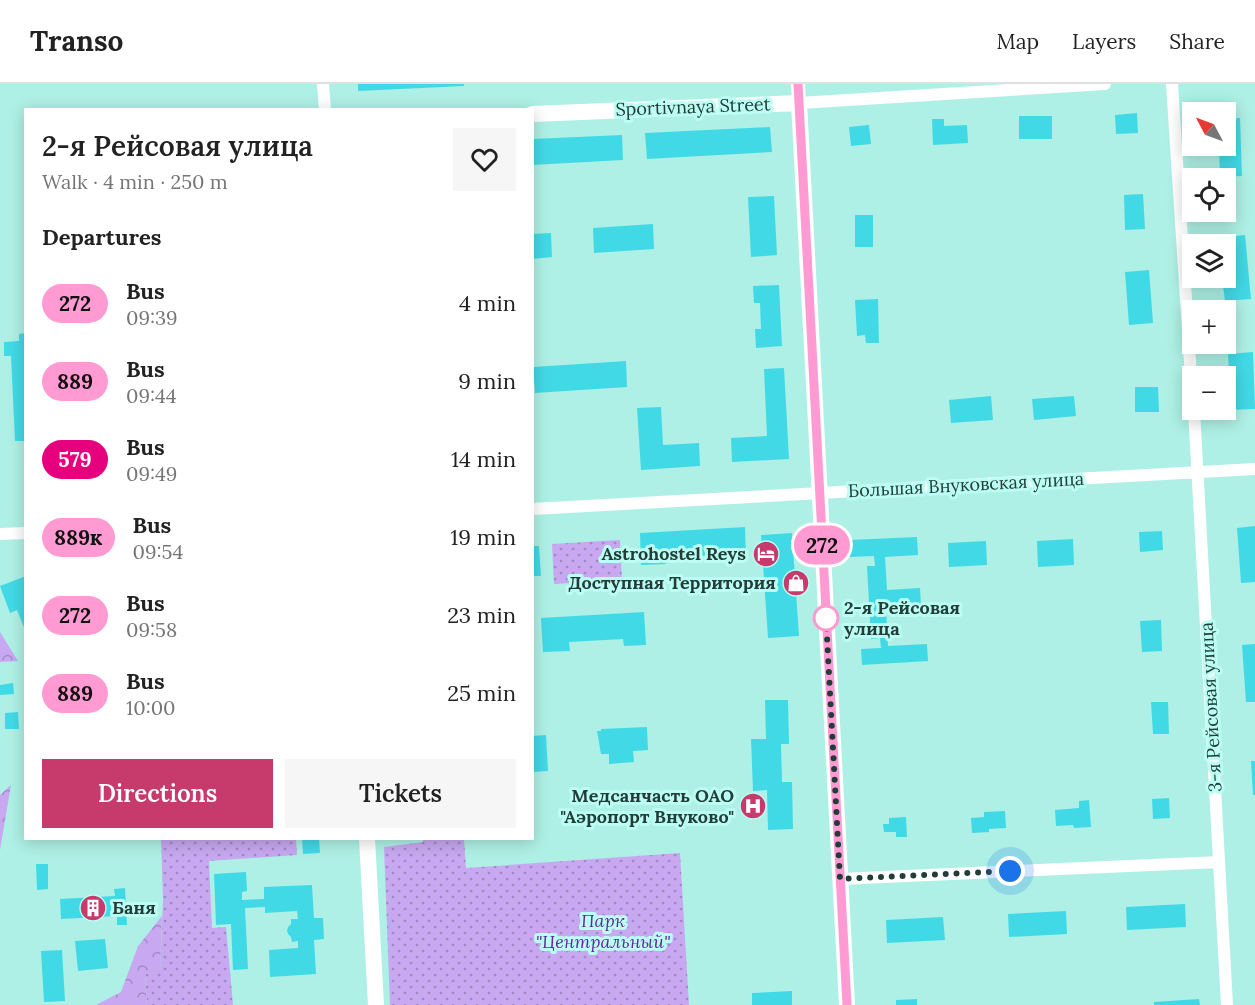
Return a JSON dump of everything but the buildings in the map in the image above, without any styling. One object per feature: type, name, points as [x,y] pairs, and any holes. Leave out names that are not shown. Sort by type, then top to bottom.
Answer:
[{"type":"street","points":[[323,84],[325,108]]},
{"type":"street","points":[[798,84],[847,1005]]},
{"type":"street","name":"Sportivnaya Street","points":[[534,114],[799,103],[1105,84]]},
{"type":"street","points":[[1172,84],[1190,366]]},
{"type":"street","name":"3-я Рейсовая улица","points":[[1195,420],[1227,1005]]},
{"type":"street","name":"Большая Внуковская улица","points":[[534,509],[1255,469]]},
{"type":"street","points":[[0,534],[24,533]]},
{"type":"street","points":[[368,840],[376,1005]]},
{"type":"street","points":[[840,879],[1219,862]]},
{"type":"green space","points":[[620,540],[622,580],[554,584],[552,544]]},
{"type":"green space","points":[[0,632],[18,661],[0,662]]},
{"type":"green space","points":[[11,785],[0,850],[0,795]]},
{"type":"green space","points":[[161,840],[296,840],[297,855],[209,861],[212,928],[226,927],[233,1005],[147,1005],[145,974],[160,971],[163,900]]},
{"type":"green space","name":"Парк \"Центральный\"","points":[[423,840],[464,840],[466,868],[680,853],[689,1005],[390,1005],[384,847],[423,842]]},
{"type":"green space","points":[[162,916],[160,972],[145,974],[147,1005],[96,1005],[121,992],[138,946]]},
{"type":"bus line","name":"272","points":[[798,84],[847,1005]]},
{"type":"place","name":"Astrohostel Reys","points":[[766,554]]},
{"type":"place","name":"Доступная Территория","points":[[796,583]]},
{"type":"place","name":"2-я Рейсовая улица","points":[[826,618]]},
{"type":"place","name":"Медсанчасть ОАО \"Аэропорт Внуково\"","points":[[753,806]]},
{"type":"place","name":"Баня","points":[[93,908]]},
{"type":"route","points":[[826,618],[840,879],[1010,871]]}]
